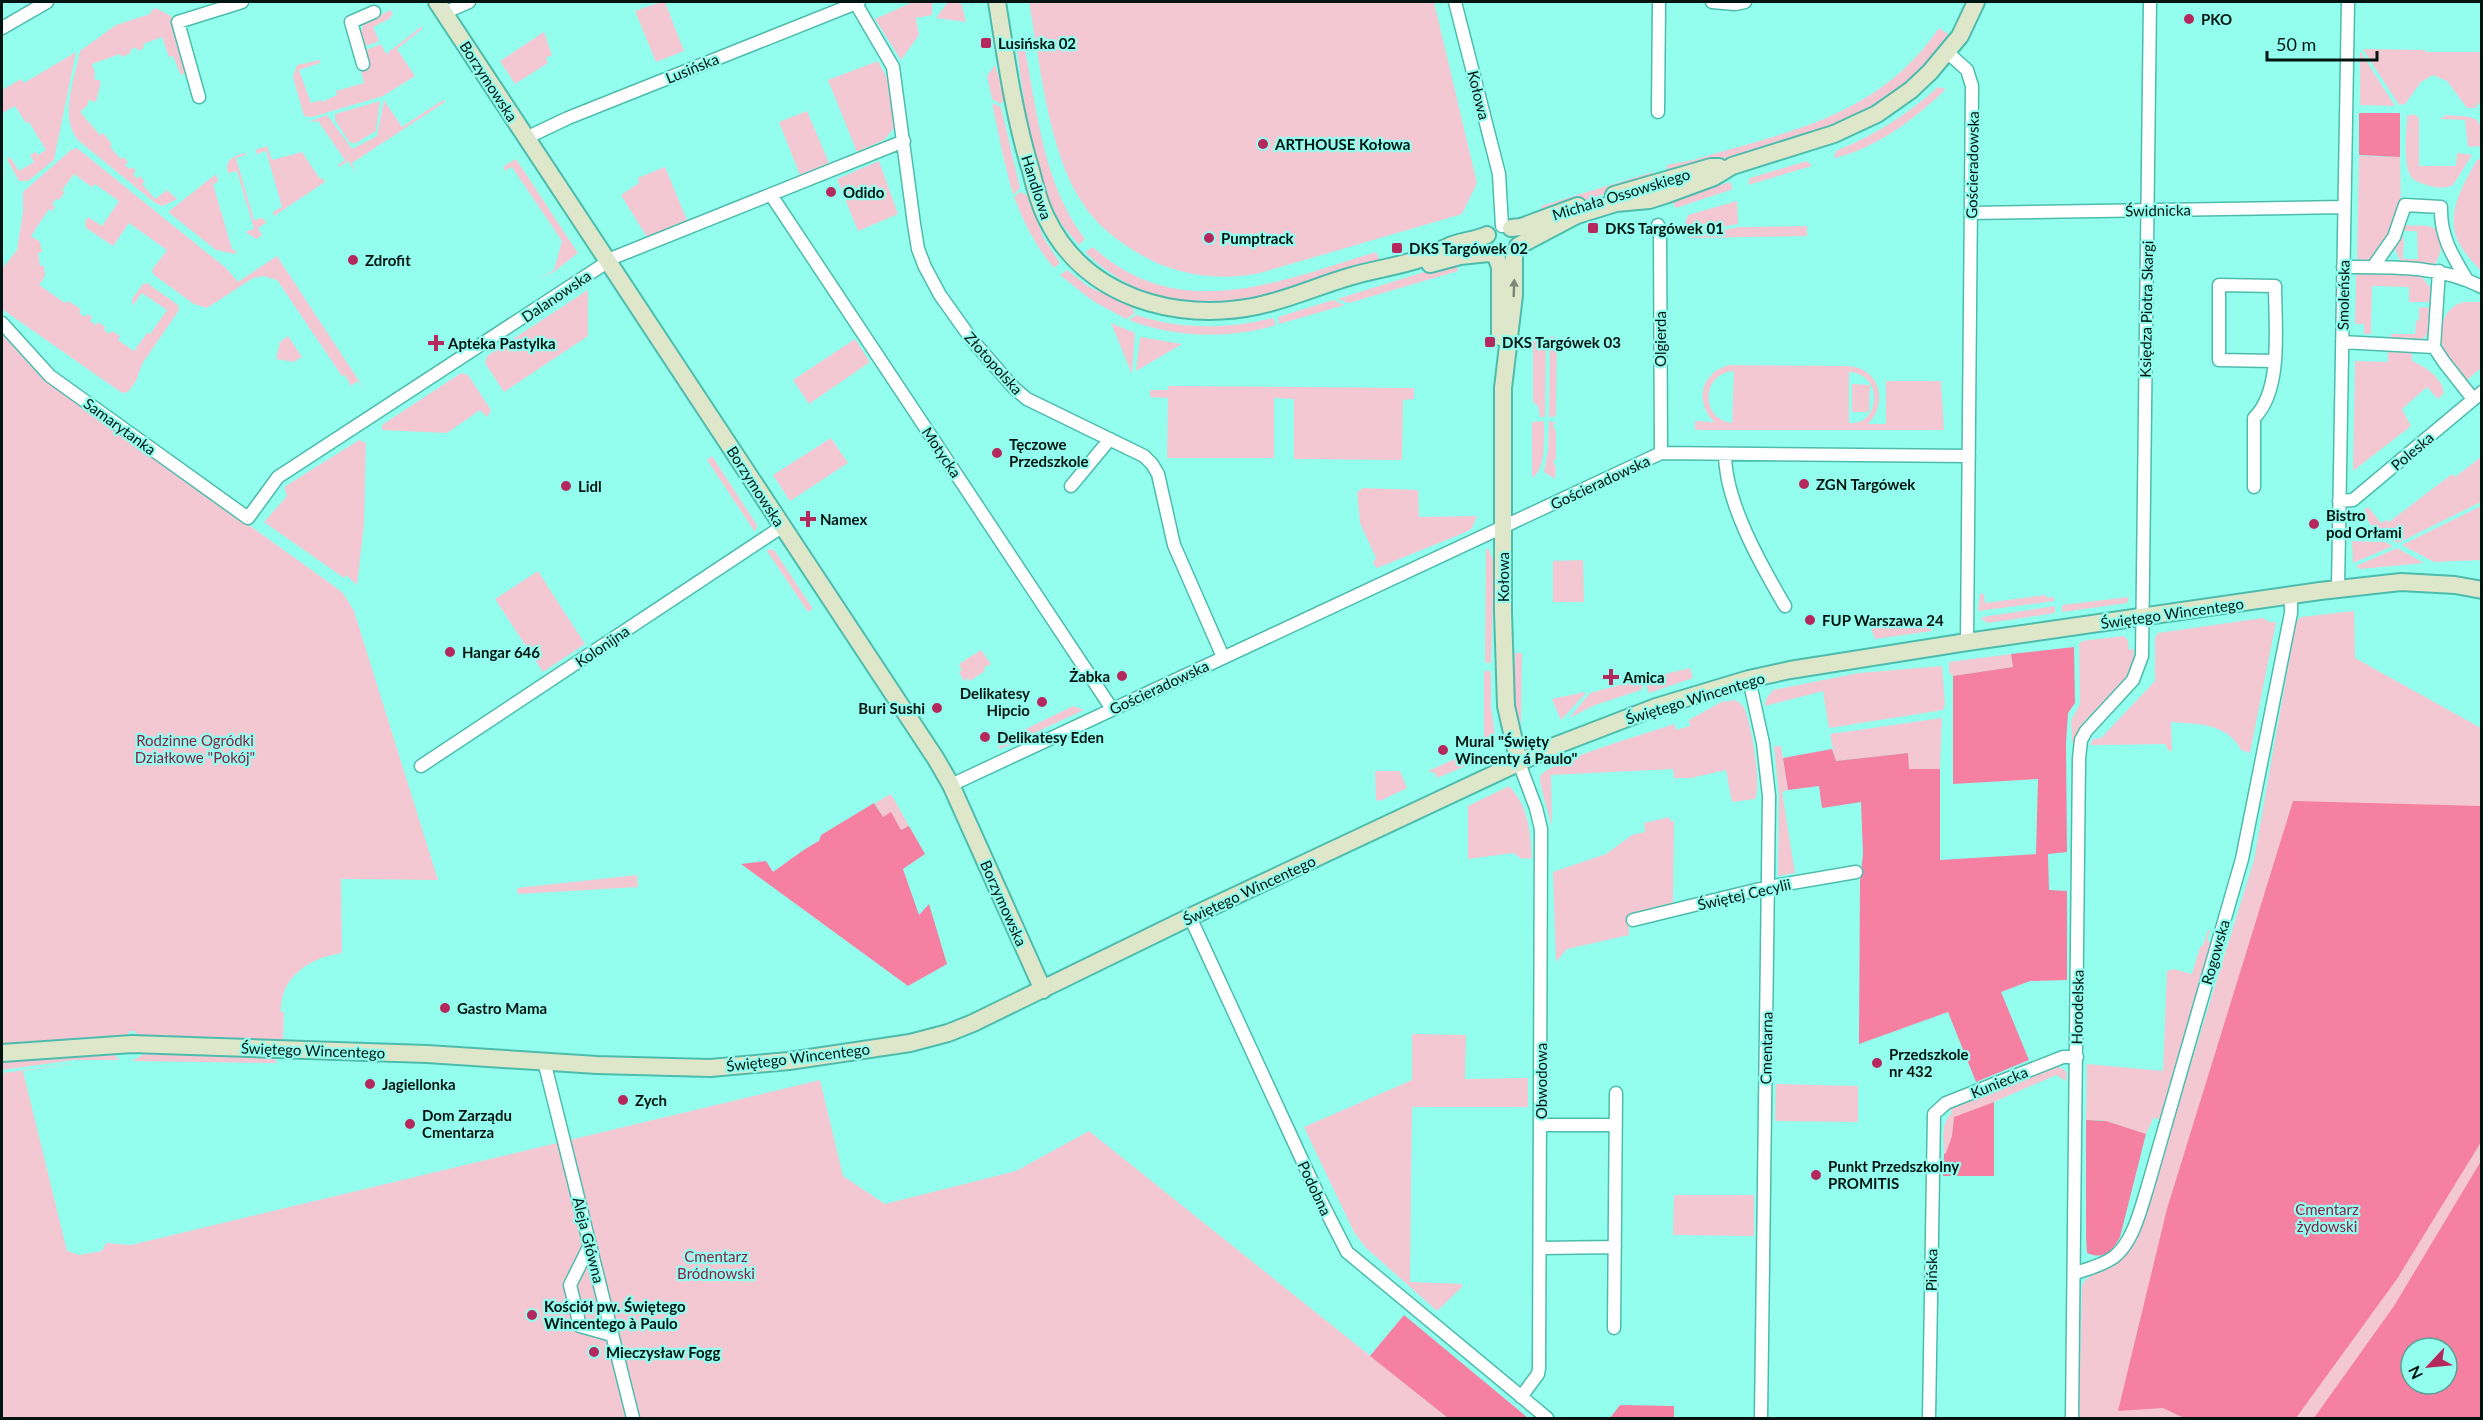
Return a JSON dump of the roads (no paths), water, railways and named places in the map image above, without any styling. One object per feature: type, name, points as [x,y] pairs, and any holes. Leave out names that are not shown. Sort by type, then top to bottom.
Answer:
[{"type":"street","points":[[2,28],[47,2]]},
{"type":"street","points":[[199,97],[178,22],[242,2]]},
{"type":"street","points":[[440,7],[469,2]]},
{"type":"street","name":"Lusińska","points":[[525,138],[568,118],[857,2]]},
{"type":"street","name":"Złotopolska","points":[[857,2],[893,67],[918,249],[931,280],[953,316],[987,358],[1027,399],[1144,456],[1152,464],[1158,474],[1174,545],[1223,657]]},
{"type":"street","name":"Handlowa","points":[[996,2],[1022,138],[1038,196],[1053,230],[1084,267],[1103,282],[1131,297],[1168,308],[1189,311],[1243,309],[1310,291],[1354,275],[1383,270],[1426,257],[1450,246],[1487,235]]},
{"type":"street","name":"Kołowa","points":[[1455,2],[1499,174],[1506,227]]},
{"type":"street","points":[[1658,112],[1659,2]]},
{"type":"street","points":[[1712,2],[1735,4],[1745,2]]},
{"type":"street","name":"Michała Ossowskiego","points":[[1516,250],[1577,215],[1616,203],[1649,200],[1665,195],[1714,177],[1732,166],[1834,134],[1877,114],[1911,90],[1947,52],[1960,36],[1976,2]]},
{"type":"street","name":"Księdza Piotra Skargi","points":[[2142,617],[2150,2]]},
{"type":"street","name":"Smoleńska","points":[[2338,589],[2348,2]]},
{"type":"street","name":"Borzymowska","points":[[440,7],[929,749],[951,785],[1043,990]]},
{"type":"street","points":[[363,64],[351,22],[374,12]]},
{"type":"street","name":"Gościeradowska","points":[[951,785],[1661,453],[1968,456],[1972,86],[1966,70],[1947,52]]},
{"type":"street","name":"Dalanowska","points":[[248,518],[278,477],[608,262],[904,141]]},
{"type":"street","name":"Michała Ossowskiego","points":[[1506,227],[1521,227],[1570,208],[1686,174],[1712,167],[1732,166]]},
{"type":"street","name":"Motycka","points":[[771,195],[1112,709]]},
{"type":"street","points":[[2373,267],[2394,237],[2405,205],[2441,207],[2440,221],[2446,244],[2467,280]]},
{"type":"street","name":"Świdnicka","points":[[1971,213],[2344,207]]},
{"type":"street","name":"Olgierda","points":[[1658,225],[1661,453]]},
{"type":"street","points":[[1506,227],[1516,234],[1516,250],[1505,259],[1493,256],[1485,244],[1487,235],[1495,228],[1506,227]]},
{"type":"street","name":"Kołowa","points":[[1503,388],[1514,295],[1516,250]]},
{"type":"street","name":"Handlowa","points":[[1310,291],[1375,280],[1447,259],[1493,256]]},
{"type":"street","name":"Kołowa","points":[[1493,256],[1500,267],[1506,706],[1519,763]]},
{"type":"street","points":[[2343,267],[2439,271],[2481,287]]},
{"type":"street","points":[[2439,271],[2434,346],[2477,395]]},
{"type":"street","points":[[2254,487],[2254,418],[2263,410],[2269,398],[2274,361],[2275,286],[2219,285],[2219,360],[2274,361]]},
{"type":"street","name":"Samarytanka","points":[[2,323],[50,376],[248,518]]},
{"type":"street","points":[[2342,342],[2434,346]]},
{"type":"street","name":"Poleska","points":[[2339,501],[2353,500],[2477,395]]},
{"type":"street","points":[[1071,486],[1110,439]]},
{"type":"street","points":[[1725,454],[1725,473],[1749,539],[1785,606]]},
{"type":"street","points":[[1967,642],[1968,456]]},
{"type":"street","name":"Kolonijna","points":[[421,766],[783,526]]},
{"type":"street","name":"Świętego Wincentego","points":[[2,1053],[132,1044],[417,1053],[641,1067],[710,1068],[763,1064],[910,1042],[948,1033],[1043,990],[1190,917],[1580,735],[1656,707],[1749,679],[1790,670],[1967,642],[2338,589],[2408,582],[2455,585],[2481,590]]},
{"type":"street","name":"Rogowska","points":[[2075,1273],[2115,1256],[2136,1223],[2147,1189],[2242,859],[2291,614],[2291,595]]},
{"type":"street","name":"Horodelska","points":[[2072,1419],[2081,740],[2091,723],[2122,694],[2136,674],[2142,656],[2142,617]]},
{"type":"street","name":"Cmentarna","points":[[1749,679],[1763,743],[1769,796],[1761,1419]]},
{"type":"street","name":"Obwodowa","points":[[1519,763],[1536,808],[1541,829],[1539,1368],[1534,1380],[1521,1397]]},
{"type":"street","name":"Świętej Cecylii","points":[[1633,920],[1768,887],[1856,872]]},
{"type":"street","name":"Podobna","points":[[1190,917],[1320,1199],[1347,1252],[1547,1419]]},
{"type":"street","name":"Kuniecka","points":[[1933,1122],[1936,1110],[1946,1103],[2062,1057],[2077,1057]]},
{"type":"street","name":"Aleja Główna","points":[[544,1061],[633,1419]]},
{"type":"street","points":[[1614,1328],[1616,1093]]},
{"type":"street","name":"Pińska","points":[[1929,1419],[1933,1122]]},
{"type":"street","points":[[1541,1125],[1616,1125]]},
{"type":"street","points":[[590,1245],[570,1285],[580,1326],[612,1335]]},
{"type":"street","points":[[1539,1248],[1615,1247]]},
{"type":"place","name":"PKO","points":[[2189,19]]},
{"type":"place","name":"Lusińska 02","points":[[986,43]]},
{"type":"place","name":"ARTHOUSE Kołowa","points":[[1263,144]]},
{"type":"place","name":"Odido","points":[[831,192]]},
{"type":"place","name":"DKS Targówek 01","points":[[1593,228]]},
{"type":"place","name":"Pumptrack","points":[[1209,238]]},
{"type":"place","name":"DKS Targówek 02","points":[[1397,248]]},
{"type":"place","name":"Zdrofit","points":[[353,260]]},
{"type":"place","name":"DKS Targówek 03","points":[[1490,342]]},
{"type":"place","name":"Apteka Pastylka","points":[[436,343]]},
{"type":"place","name":"Tęczowe Przedszkole","points":[[997,453]]},
{"type":"place","name":"ZGN Targówek","points":[[1804,484]]},
{"type":"place","name":"Lidl","points":[[566,486]]},
{"type":"place","name":"Namex","points":[[808,519]]},
{"type":"place","name":"Bistro pod Orłami","points":[[2314,524]]},
{"type":"place","name":"FUP Warszawa 24","points":[[1810,620]]},
{"type":"place","name":"Hangar 646","points":[[450,652]]},
{"type":"place","name":"Żabka","points":[[1122,676]]},
{"type":"place","name":"Amica","points":[[1611,677]]},
{"type":"place","name":"Delikatesy Hipcio","points":[[1042,702]]},
{"type":"place","name":"Buri Sushi","points":[[937,708]]},
{"type":"place","name":"Delikatesy Eden","points":[[985,737]]},
{"type":"place","name":"Mural \"Święty Wincenty á Paulo\"","points":[[1443,750]]},
{"type":"place","name":"Gastro Mama","points":[[445,1008]]},
{"type":"place","name":"Przedszkole nr 432","points":[[1877,1063]]},
{"type":"place","name":"Jagiellonka","points":[[370,1084]]},
{"type":"place","name":"Zych","points":[[623,1100]]},
{"type":"place","name":"Dom Zarządu Cmentarza","points":[[410,1124]]},
{"type":"place","name":"Punkt Przedszkolny PROMITIS","points":[[1816,1175]]},
{"type":"place","name":"Kościół pw. Świętego Wincentego à Paulo","points":[[532,1315]]},
{"type":"place","name":"Mieczysław Fogg","points":[[594,1352]]},
{"type":"park label","name":"Rodzinne Ogródki Działkowe \"Pokój\"","points":[[195,748]]},
{"type":"park label","name":"Cmentarz żydowski","points":[[2327,1218]]},
{"type":"park label","name":"Cmentarz Bródnowski","points":[[716,1264]]}]
